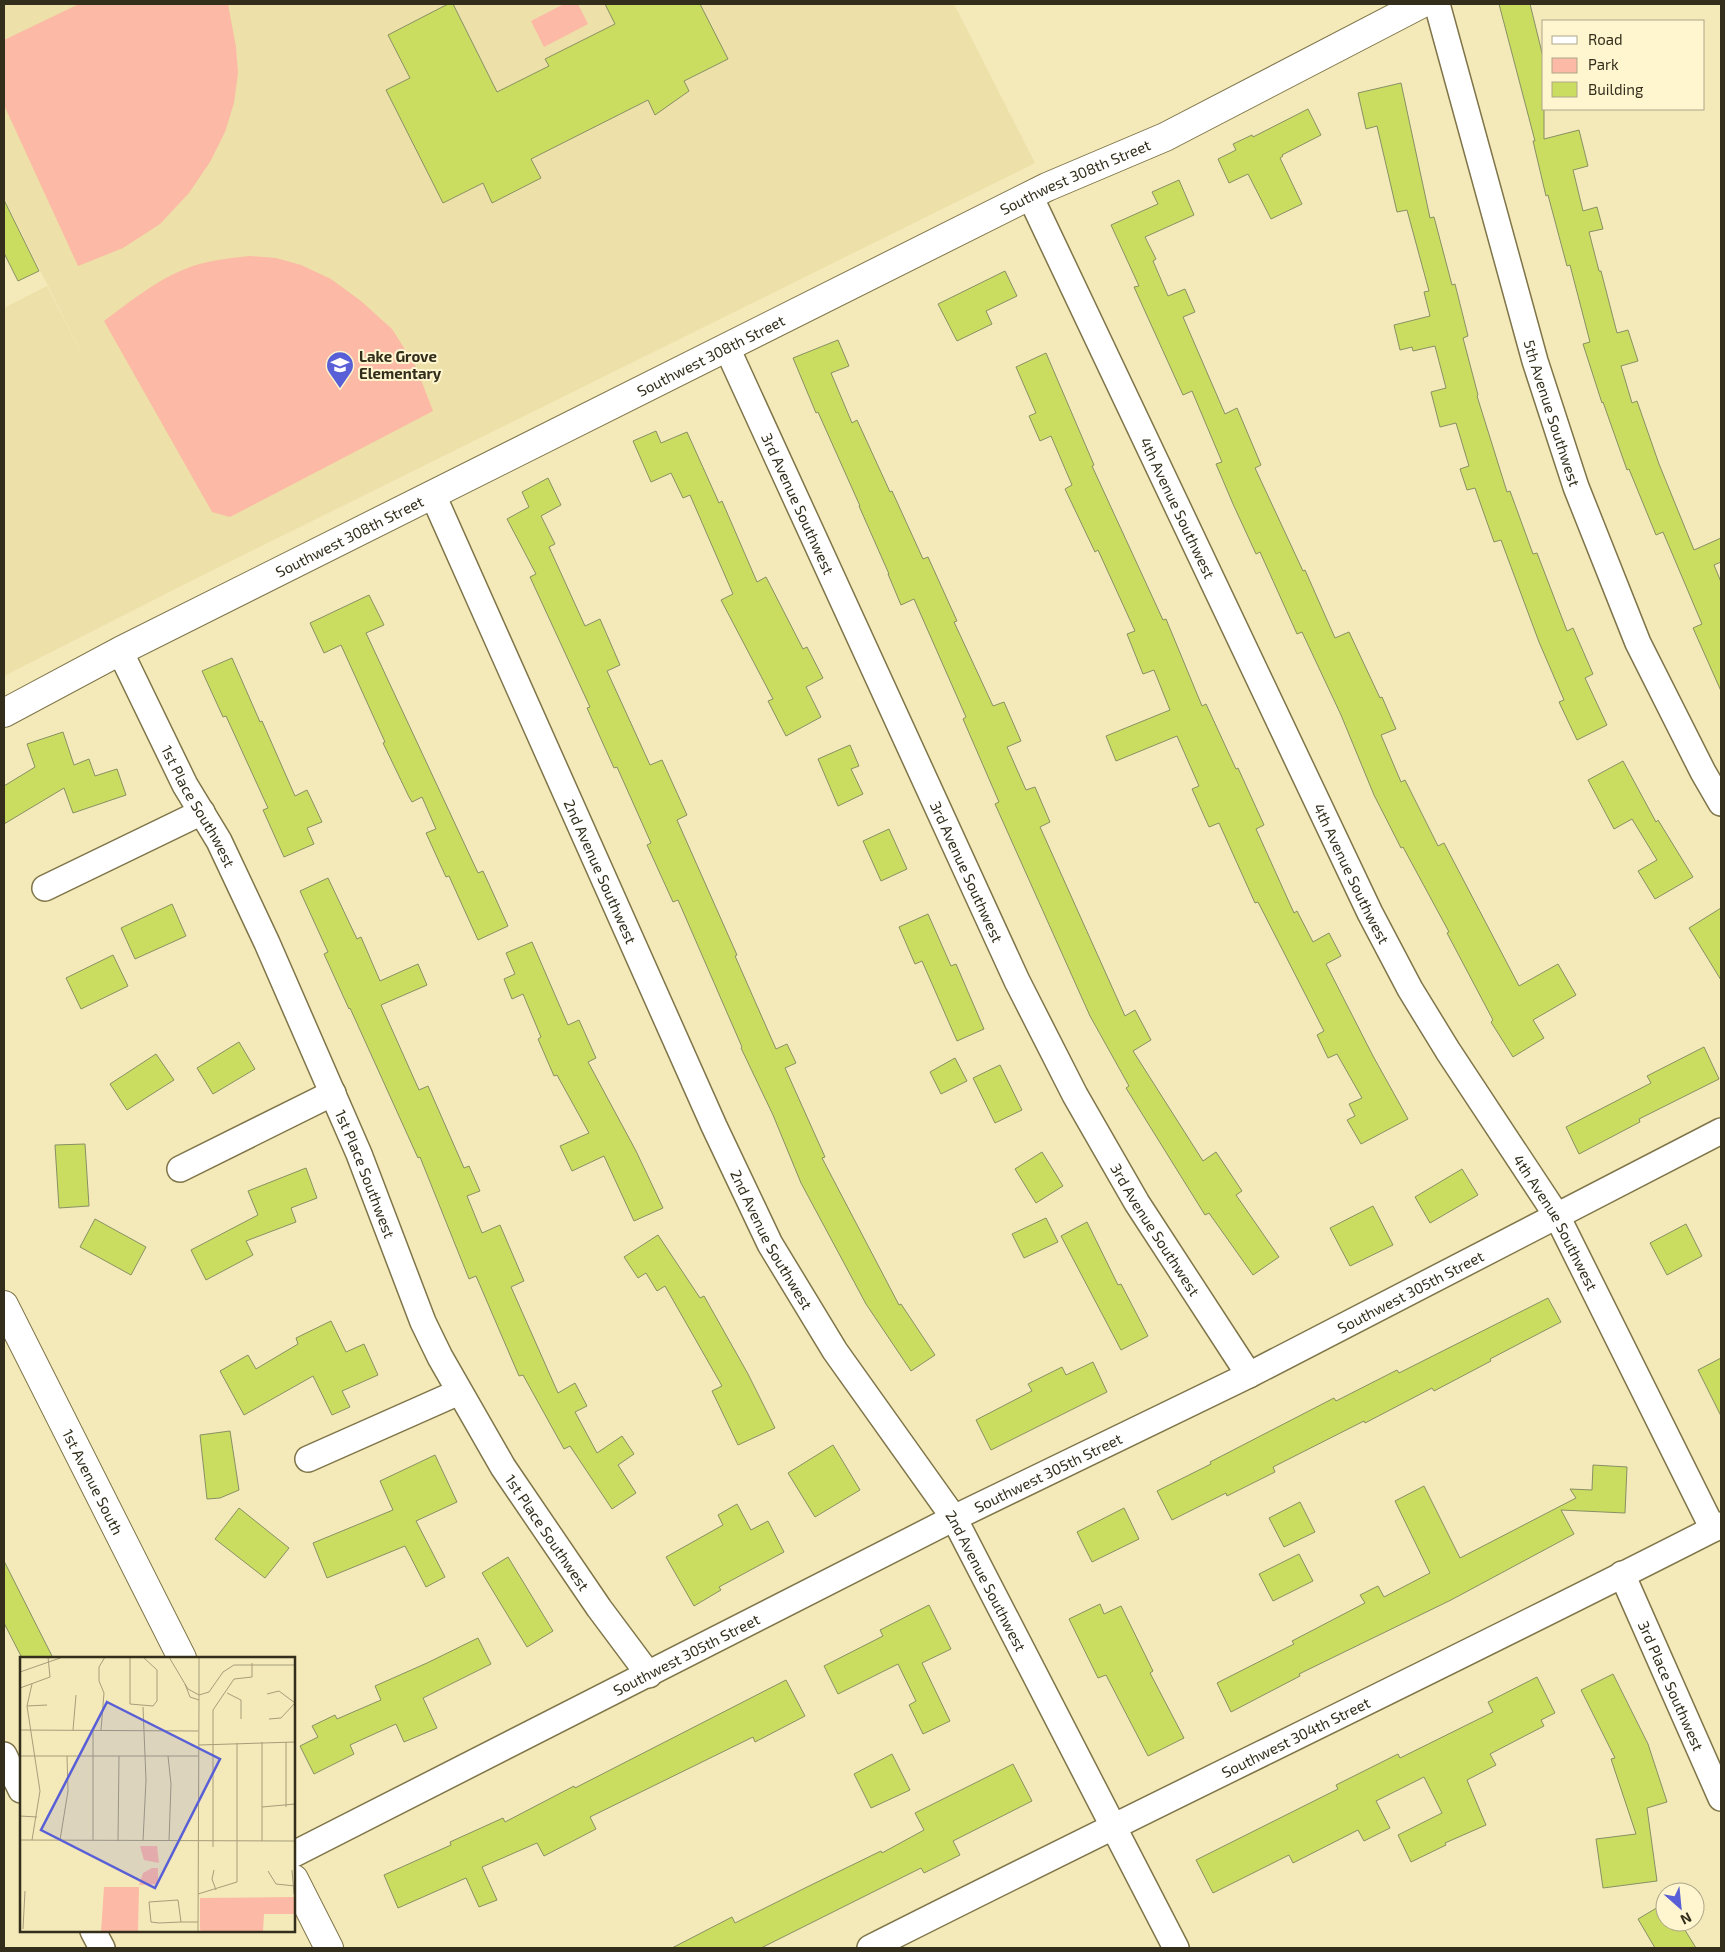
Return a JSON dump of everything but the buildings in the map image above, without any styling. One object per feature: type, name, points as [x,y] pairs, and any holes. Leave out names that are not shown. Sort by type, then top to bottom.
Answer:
[{"type":"street","name":"Southwest 308th Street","points":[[4,713],[120,651],[1030,196],[1165,138],[1421,4]]},
{"type":"street","name":"5th Avenue Southwest","points":[[1437,4],[1535,361],[1576,487],[1638,643],[1703,772],[1721,803]]},
{"type":"street","name":"4th Avenue Southwest","points":[[1030,196],[1370,913],[1410,989],[1443,1044],[1557,1216],[1717,1527]]},
{"type":"street","name":"3rd Avenue Southwest","points":[[727,348],[1021,989],[1075,1095],[1137,1202],[1249,1375]]},
{"type":"street","name":"2nd Avenue Southwest","points":[[433,495],[714,1126],[770,1244],[835,1351],[954,1518],[1176,1948]]},
{"type":"street","name":"1st Place Southwest","points":[[120,651],[185,785],[235,873],[333,1092],[385,1218],[423,1322],[459,1392],[503,1467],[541,1525],[649,1675]]},
{"type":"street","points":[[45,888],[202,812]]},
{"type":"street","points":[[180,1169],[333,1092]]},
{"type":"street","name":"Southwest 305th Street","points":[[295,1853],[649,1675],[954,1518],[1249,1375],[1721,1131]]},
{"type":"street","name":"1st Avenue South","points":[[4,1305],[181,1657]]},
{"type":"street","points":[[308,1459],[459,1392]]},
{"type":"street","name":"Southwest 304th Street","points":[[870,1948],[1717,1527]]},
{"type":"street","name":"3rd Place Southwest","points":[[1622,1574],[1721,1798]]},
{"type":"street","points":[[4,1755],[20,1788]]},
{"type":"street","points":[[295,1881],[329,1948]]},
{"type":"street","points":[[94,1932],[102,1948]]},
{"type":"shaded area","name":"Lake Grove Elementary","points":[[4,4],[954,4],[1035,163],[195,579],[4,676],[4,308],[47,286],[97,384],[4,198]]},
{"type":"green space","points":[[79,4],[228,4],[236,47],[238,73],[234,103],[225,132],[210,162],[189,193],[160,224],[123,248],[78,266],[4,105],[4,40]]},
{"type":"green space","points":[[564,4],[578,4],[588,24],[544,47],[531,21]]},
{"type":"green space","points":[[250,256],[276,258],[301,265],[331,279],[361,301],[392,329],[416,367],[433,411],[230,517],[212,512],[104,321],[146,290],[169,276],[207,262]]},
{"type":"place","name":"Lake Grove Elementary","points":[[340,389]]}]
